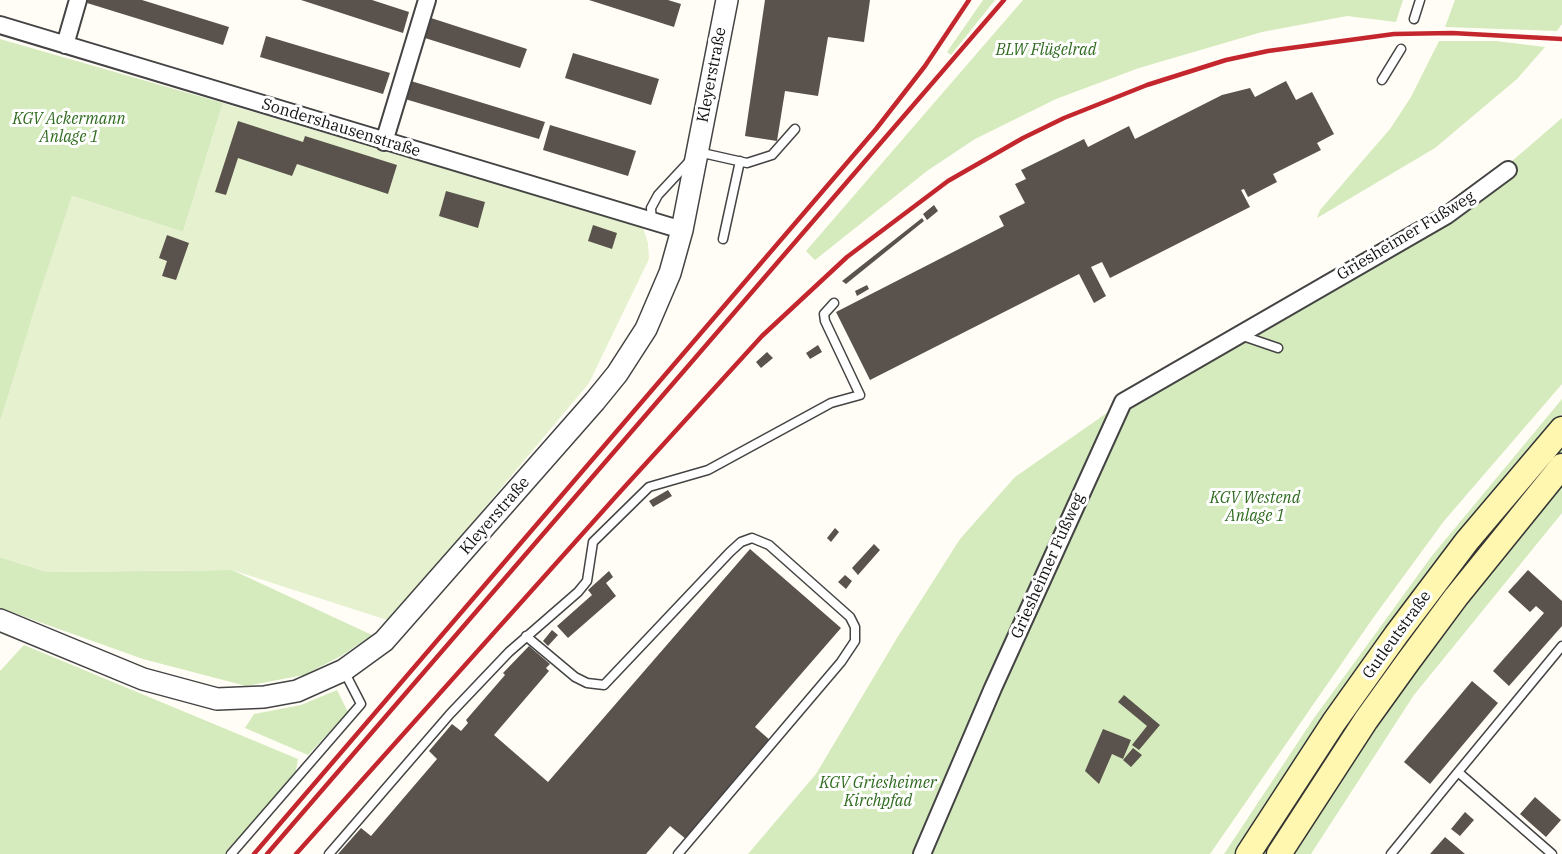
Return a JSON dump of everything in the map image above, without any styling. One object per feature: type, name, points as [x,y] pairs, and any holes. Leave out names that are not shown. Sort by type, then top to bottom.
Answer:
[{"type":"main road","name":"Gutleutstraße","points":[[1248,854],[1334,722],[1396,635],[1467,541],[1562,429]]},
{"type":"main road","name":"Gutleutstraße","points":[[1279,854],[1366,720],[1407,663],[1456,597],[1562,466]]},
{"type":"street","points":[[66,45],[78,0]]},
{"type":"street","points":[[384,142],[427,0]]},
{"type":"street","name":"Kleyerstraße","points":[[0,620],[143,679],[217,699],[264,697],[297,691],[344,670],[384,641],[617,374],[646,329],[670,273],[682,231],[727,0]]},
{"type":"street","name":"Sondershausenstraße","points":[[0,25],[682,231]]},
{"type":"street","name":"Griesheimer Fußweg","points":[[922,854],[993,688],[1123,402],[1447,214],[1508,170]]},
{"type":"lane","points":[[1414,19],[1420,0]]},
{"type":"lane","points":[[1382,80],[1401,49]]},
{"type":"lane","points":[[652,223],[651,208],[658,195],[698,152],[747,163],[772,155],[795,129]]},
{"type":"lane","points":[[723,239],[740,161]]},
{"type":"lane","points":[[329,854],[450,714],[526,636],[583,587],[587,581],[593,542],[649,487],[708,470],[831,403],[860,395],[825,321],[824,314],[834,303]]},
{"type":"lane","points":[[1239,335],[1278,348]]},
{"type":"lane","points":[[526,636],[575,677],[587,683],[604,685],[730,552],[741,542],[752,538],[769,545],[850,617],[855,627],[855,641],[841,662],[678,854]]},
{"type":"lane","points":[[1391,854],[1562,646]]},
{"type":"lane","points":[[231,854],[361,704],[344,670]]},
{"type":"lane","points":[[1458,772],[1552,854]]},
{"type":"green space","points":[[983,0],[995,0],[951,55],[947,52]]},
{"type":"green space","name":"BLW Flügelrad","points":[[1023,0],[1403,0],[1396,22],[1347,16],[1262,32],[1139,68],[1056,99],[975,139],[927,171],[815,260],[806,251]]},
{"type":"green space","points":[[1455,0],[1562,0],[1562,24],[1557,31],[1445,27]]},
{"type":"green space","name":"KGV Ackermann Anlage 1","points":[[0,39],[223,103],[183,232],[72,196],[0,422]]},
{"type":"green space","points":[[1439,41],[1496,41],[1545,47],[1517,79],[1435,148],[1317,218],[1320,210],[1390,129],[1411,97]]},
{"type":"green space","points":[[223,103],[643,228],[648,243],[649,259],[589,383],[390,621],[232,570],[47,572],[0,557],[0,422],[72,196],[183,232]]},
{"type":"green space","name":"KGV Westend Anlage 1","points":[[1562,118],[1562,384],[1444,521],[1373,618],[1210,854],[927,854],[1125,410],[1111,404],[1409,233],[1497,174]]},
{"type":"green space","points":[[1562,399],[1562,414],[1501,486],[1238,854],[1224,854],[1314,718],[1431,557]]},
{"type":"green space","name":"KGV Griesheimer Kirchpfad","points":[[1114,408],[918,854],[748,854],[816,774],[897,638],[960,539],[1015,477]]},
{"type":"green space","points":[[1562,440],[1562,455],[1269,854],[1257,854],[1398,647]]},
{"type":"green space","points":[[1562,479],[1562,513],[1414,695],[1311,854],[1287,854],[1404,678]]},
{"type":"green space","points":[[0,557],[47,572],[232,570],[372,635],[341,656],[304,675],[246,686],[143,659],[0,608]]},
{"type":"green space","points":[[24,645],[298,759],[295,776],[228,854],[0,854],[0,671]]},
{"type":"green space","points":[[337,690],[348,712],[308,755],[245,728],[254,714],[301,705]]},
{"type":"building","points":[[88,0],[142,0],[229,27],[223,45],[87,3]]},
{"type":"building","points":[[301,0],[372,0],[409,12],[403,33]]},
{"type":"building","points":[[589,0],[668,0],[681,4],[674,27]]},
{"type":"building","points":[[765,0],[870,0],[864,42],[828,37],[818,96],[785,91],[777,141],[745,136]]},
{"type":"building","points":[[431,18],[527,49],[520,68],[425,38]]},
{"type":"building","points":[[266,36],[390,73],[383,94],[260,57]]},
{"type":"building","points":[[573,53],[659,79],[651,105],[565,78]]},
{"type":"building","points":[[411,81],[545,122],[539,139],[405,99]]},
{"type":"building","points":[[1286,81],[1296,100],[1312,92],[1334,134],[1317,143],[1321,150],[1273,174],[1277,182],[1248,197],[1244,189],[1241,190],[1250,207],[1110,278],[1102,262],[1091,267],[1106,296],[1094,303],[1079,274],[870,380],[836,312],[1004,226],[999,216],[1025,203],[1015,184],[1026,179],[1021,170],[1084,139],[1088,147],[1129,126],[1135,139],[1222,95],[1250,88],[1255,97]]},
{"type":"building","points":[[238,121],[303,142],[305,136],[397,165],[388,194],[297,164],[292,176],[238,158],[226,195],[215,192]]},
{"type":"building","points":[[550,125],[636,151],[628,176],[543,150]]},
{"type":"building","points":[[446,191],[485,202],[478,228],[439,216]]},
{"type":"building","points":[[934,205],[938,211],[927,220],[923,214]]},
{"type":"building","points":[[922,218],[924,221],[846,284],[842,281]]},
{"type":"building","points":[[593,225],[617,233],[612,249],[588,241]]},
{"type":"building","points":[[167,235],[189,243],[176,280],[162,276],[167,261],[159,258]]},
{"type":"building","points":[[867,285],[869,289],[857,296],[855,291]]},
{"type":"building","points":[[818,345],[822,352],[810,359],[806,353]]},
{"type":"building","points":[[767,352],[773,358],[761,368],[756,362]]},
{"type":"building","points":[[668,490],[672,496],[653,507],[649,501]]},
{"type":"building","points":[[835,528],[839,532],[831,542],[827,538]]},
{"type":"building","points":[[874,544],[880,550],[858,575],[852,568]]},
{"type":"building","points":[[750,549],[841,628],[755,727],[771,741],[686,839],[670,826],[646,854],[338,854],[361,828],[371,836],[437,759],[429,751],[452,724],[461,731],[468,723],[466,720],[505,675],[503,673],[529,646],[550,664],[546,668],[549,671],[494,735],[548,782]]},
{"type":"building","points":[[1528,570],[1562,601],[1562,626],[1509,686],[1493,671],[1544,613],[1536,606],[1530,612],[1508,592]]},
{"type":"building","points":[[609,571],[613,577],[606,583],[616,596],[568,638],[557,626],[592,595],[588,590]]},
{"type":"building","points":[[845,575],[852,581],[846,589],[838,582]]},
{"type":"building","points":[[552,630],[558,635],[548,646],[543,641]]},
{"type":"building","points":[[1472,681],[1498,703],[1430,784],[1404,762]]},
{"type":"building","points":[[1124,695],[1160,725],[1139,750],[1132,745],[1147,726],[1118,702]]},
{"type":"building","points":[[1103,729],[1131,740],[1123,759],[1112,754],[1099,784],[1085,771]]},
{"type":"building","points":[[1133,748],[1142,755],[1131,767],[1123,760]]},
{"type":"building","points":[[1535,797],[1561,820],[1546,837],[1520,814]]},
{"type":"building","points":[[1465,812],[1474,820],[1460,836],[1451,829]]},
{"type":"building","points":[[1445,837],[1465,854],[1430,854]]},
{"type":"railway","points":[[254,854],[876,129],[925,66],[969,0]]},
{"type":"railway","points":[[267,854],[1004,0]]},
{"type":"railway","points":[[296,854],[762,336],[847,257],[948,181],[1023,138],[1064,118],[1147,85],[1226,60],[1268,51],[1394,34],[1452,33],[1562,39]]}]
